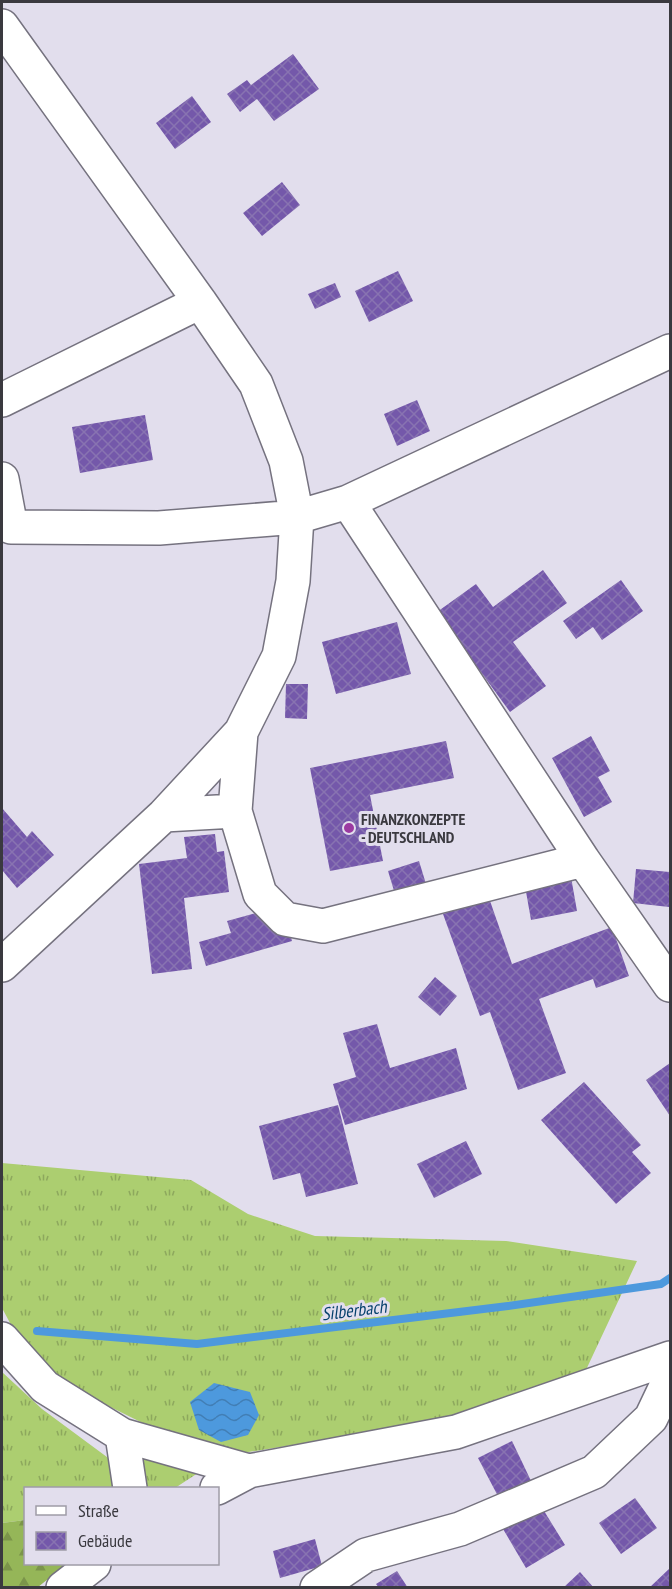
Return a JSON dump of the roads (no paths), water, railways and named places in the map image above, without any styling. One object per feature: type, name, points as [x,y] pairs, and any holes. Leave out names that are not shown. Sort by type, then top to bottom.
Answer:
[{"type":"street","points":[[2,26],[256,384],[286,461],[297,517],[293,581],[279,656],[241,732],[164,815],[2,965]]},
{"type":"street","points":[[2,400],[200,302]]},
{"type":"street","points":[[2,479],[11,527],[159,528],[297,517],[348,502],[670,351]]},
{"type":"street","points":[[348,502],[583,860],[670,985]]},
{"type":"street","points":[[241,732],[235,811],[260,894],[285,919],[324,926],[583,860]]},
{"type":"street","points":[[164,815],[235,811]]},
{"type":"street","points":[[2,1339],[45,1388],[122,1436],[249,1471]]},
{"type":"street","points":[[219,1487],[249,1471],[456,1432],[670,1359]]},
{"type":"street","points":[[317,1587],[366,1555],[460,1529],[594,1472],[651,1418],[670,1378]]},
{"type":"street","points":[[122,1436],[130,1487]]},
{"type":"street","points":[[63,1587],[91,1565]]},
{"type":"water","points":[[214,1383],[250,1392],[259,1415],[248,1435],[221,1442],[199,1430],[190,1402]]},
{"type":"waterway","name":"Silberbach","points":[[37,1331],[197,1344],[508,1306],[661,1284],[670,1278]]},
{"type":"place","name":"FINANZKONZEPTE - DEUTSCHLAND","points":[[349,828]]}]
